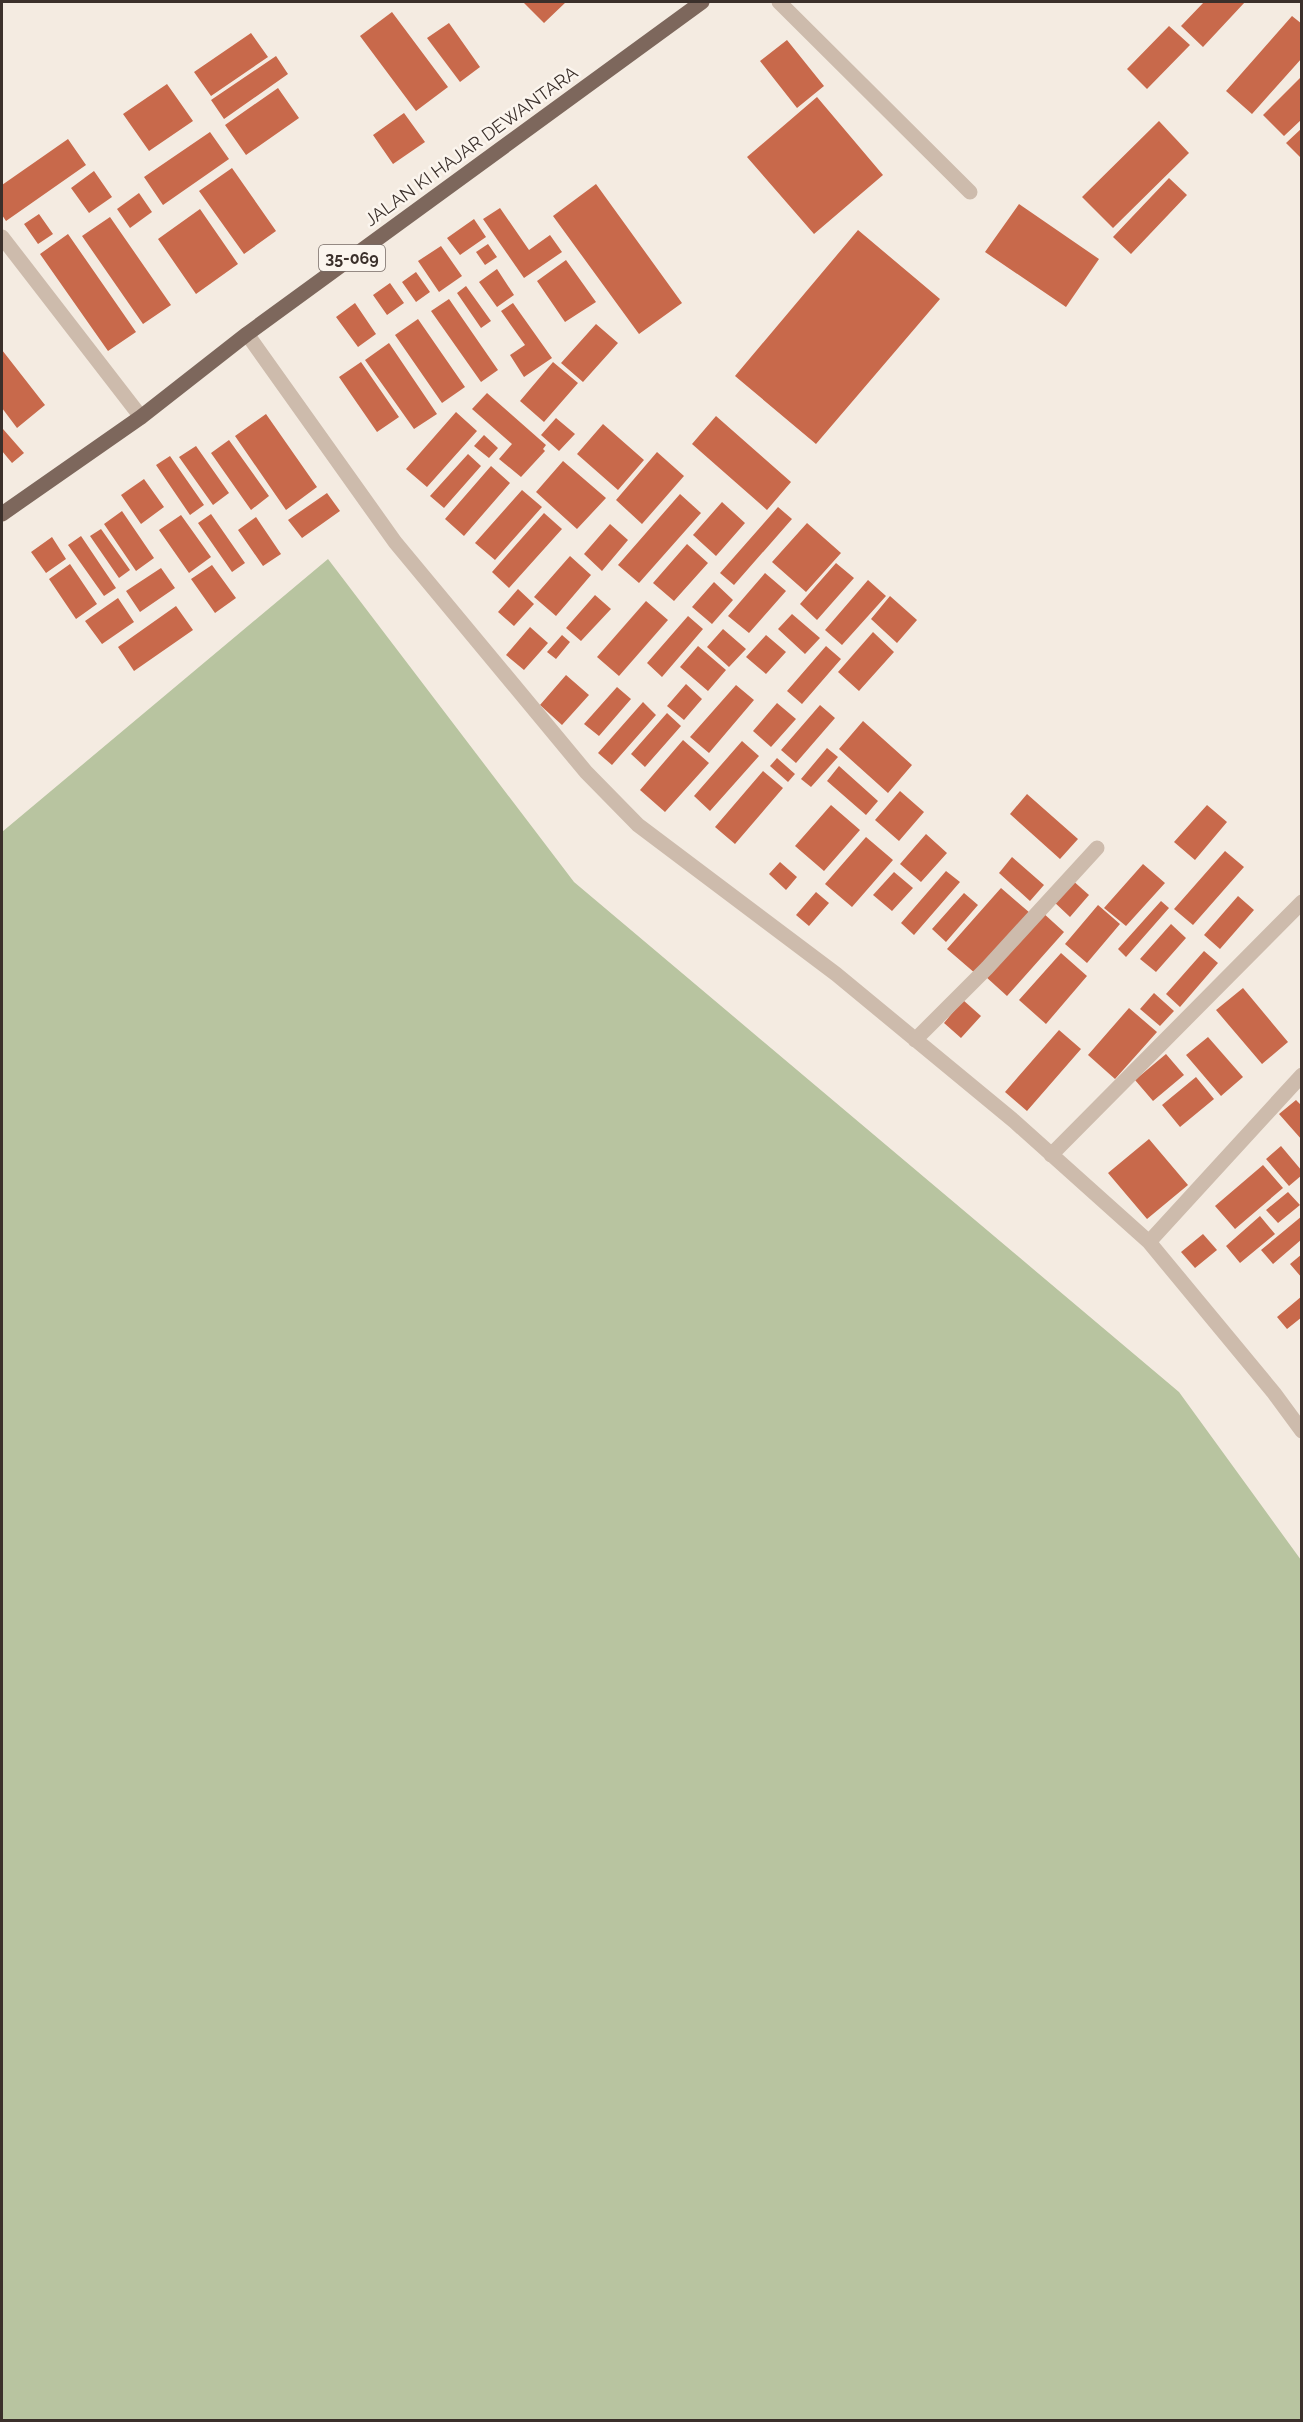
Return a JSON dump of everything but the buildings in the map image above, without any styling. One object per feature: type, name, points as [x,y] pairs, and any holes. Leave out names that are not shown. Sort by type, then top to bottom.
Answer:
[{"type":"main road","name":"JALAN KI HAJAR DEWANTARA","points":[[2,514],[141,417],[247,334],[702,2]]},
{"type":"street","points":[[779,2],[970,192]]},
{"type":"street","points":[[2,237],[141,417]]},
{"type":"street","points":[[247,334],[395,542],[585,772],[638,825],[836,974],[1051,1155],[1149,1242],[1274,1393],[1302,1431]]},
{"type":"street","points":[[915,1040],[987,968],[1097,848]]},
{"type":"street","points":[[1051,1155],[1302,902]]},
{"type":"street","points":[[1149,1242],[1302,1075]]},
{"type":"green space","points":[[328,559],[574,882],[1179,1392],[1301,1560],[1301,2420],[2,2420],[2,832]]}]
